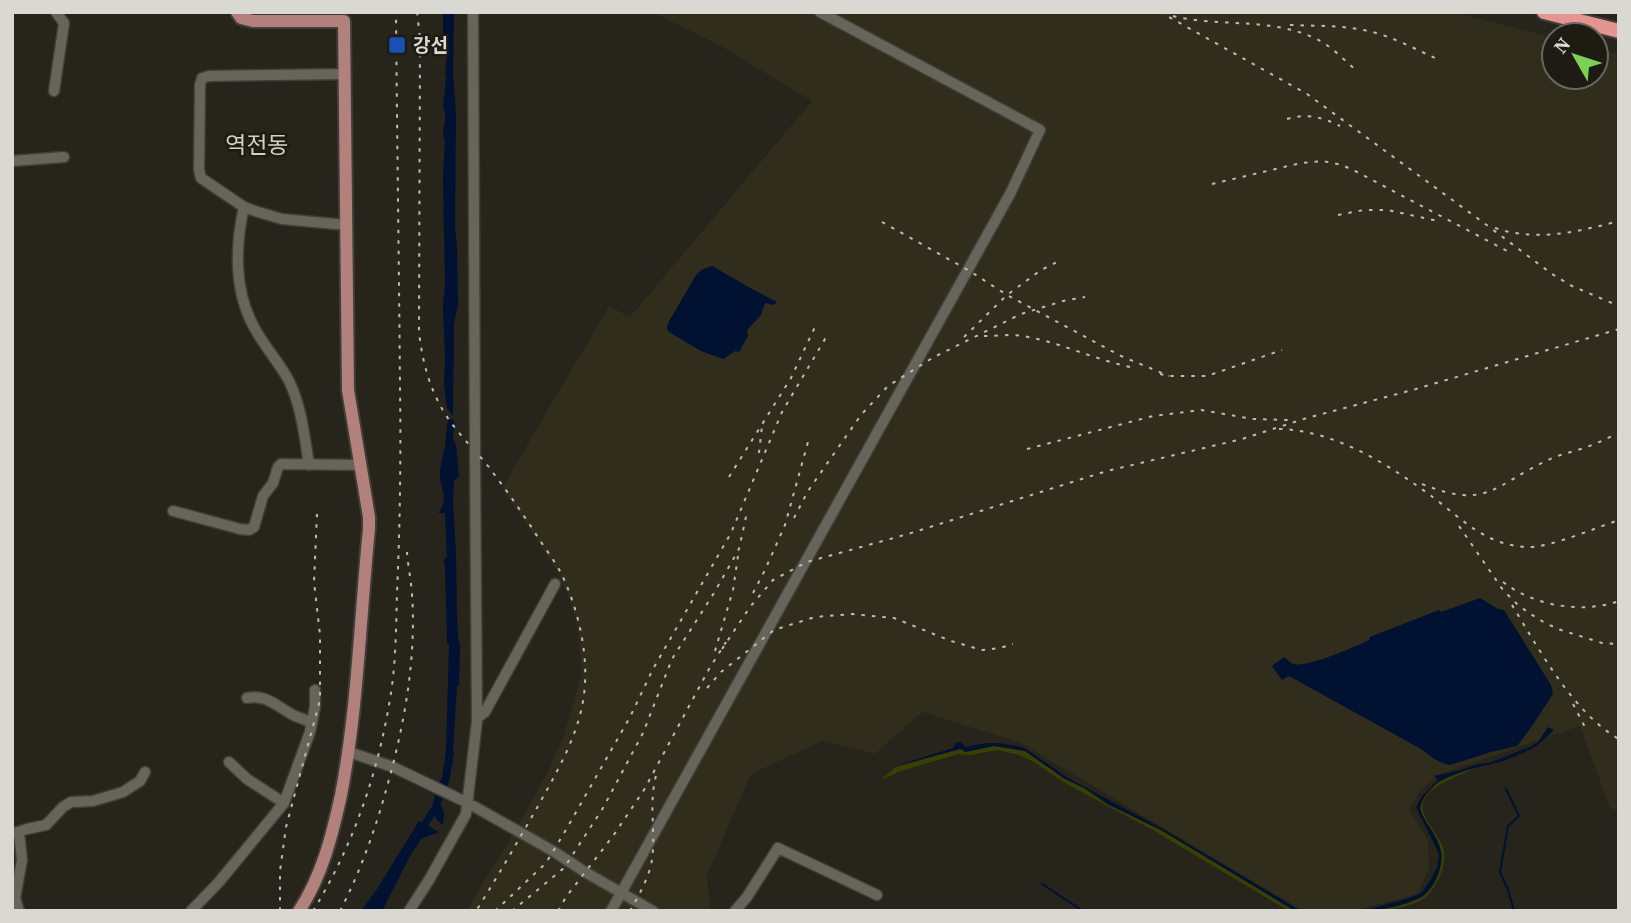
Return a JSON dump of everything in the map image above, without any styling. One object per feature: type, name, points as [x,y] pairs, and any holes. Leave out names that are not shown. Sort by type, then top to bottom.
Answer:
[{"type":"highway","points":[[1544,12],[1619,32]]},
{"type":"main road","points":[[237,12],[241,18],[253,21],[344,16],[348,390],[369,529],[349,752],[326,854],[312,889],[299,911]]},
{"type":"street","points":[[54,91],[64,23],[56,12]]},
{"type":"street","points":[[409,911],[466,814],[477,718],[472,12]]},
{"type":"street","points":[[611,911],[1010,194],[1040,130],[820,12]]},
{"type":"street","points":[[344,74],[202,78],[199,170],[201,178],[244,206],[282,219],[346,225]]},
{"type":"street","points":[[12,161],[65,158]]},
{"type":"street","points":[[244,206],[237,240],[244,301],[255,330],[283,371],[296,397],[309,464]]},
{"type":"street","points":[[173,511],[249,530],[254,527],[263,496],[274,483],[281,464],[360,465]]},
{"type":"street","points":[[477,718],[485,712],[555,584]]},
{"type":"street","points":[[191,911],[219,882],[284,803],[310,732],[315,690]]},
{"type":"street","points":[[247,698],[264,698],[312,723]]},
{"type":"street","points":[[349,752],[393,767],[454,796],[653,911]]},
{"type":"street","points":[[229,762],[247,779],[284,803]]},
{"type":"street","points":[[19,911],[15,898],[22,860],[16,834],[46,825],[66,804],[93,801],[123,792],[140,781],[145,772]]},
{"type":"street","points":[[735,911],[778,848],[877,895]]},
{"type":"shaded area","points":[[652,12],[1454,12],[1540,34],[1540,91],[1610,91],[1610,51],[1619,53],[1619,811],[1610,808],[1580,726],[1443,773],[1421,789],[1409,810],[1428,840],[1429,869],[1417,894],[1353,911],[1303,911],[1021,743],[922,712],[875,754],[822,741],[751,774],[707,875],[710,905],[707,911],[466,911],[548,772],[564,735],[582,673],[577,624],[568,595],[557,571],[502,488],[609,306],[630,317],[812,101],[719,45]]},
{"type":"green space","points":[[994,746],[1025,751],[1065,779],[1109,805],[1161,830],[1295,911],[1289,911],[1019,755],[997,750],[970,755],[958,754],[882,778],[893,768],[960,749]]},
{"type":"green space","points":[[1478,766],[1435,788],[1422,805],[1444,853],[1441,873],[1431,891],[1423,899],[1410,905],[1376,911],[1420,898],[1431,887],[1441,852],[1420,811],[1421,803],[1439,781]]},
{"type":"water","points":[[443,12],[454,12],[458,305],[454,324],[453,416],[447,408],[444,385],[443,107],[447,56]]},
{"type":"water","points":[[712,266],[777,302],[774,305],[765,303],[761,315],[747,330],[748,336],[739,352],[735,351],[723,359],[701,351],[667,329],[696,275]]},
{"type":"water","points":[[449,432],[456,445],[459,477],[454,480],[453,503],[460,646],[454,753],[446,793],[437,789],[446,751],[449,645],[444,563],[447,557],[445,513],[438,513],[444,502],[440,471]]},
{"type":"water","points":[[1480,598],[1504,610],[1551,685],[1553,694],[1517,746],[1446,764],[1289,676],[1282,680],[1272,666],[1284,657],[1293,664],[1320,660],[1439,610],[1441,612]]},
{"type":"water","points":[[1548,727],[1554,730],[1533,748],[1502,761],[1449,777],[1431,789],[1420,808],[1441,851],[1441,864],[1434,884],[1425,895],[1413,901],[1391,908],[1362,911],[1410,898],[1421,893],[1430,881],[1437,867],[1439,854],[1416,807],[1422,796],[1438,780],[1434,776],[1489,763],[1532,746]]},
{"type":"water","points":[[959,742],[965,747],[998,743],[1026,749],[1068,778],[1163,829],[1301,911],[1295,911],[1161,830],[1109,805],[1025,751],[994,746],[966,752],[960,749],[892,767],[953,748]]},
{"type":"water","points":[[435,795],[443,799],[440,804],[444,812],[443,825],[433,812]]},
{"type":"water","points":[[419,821],[439,832],[421,839],[382,911],[361,911],[377,889]]},
{"type":"waterway","points":[[449,441],[451,423]]},
{"type":"waterway","points":[[1506,789],[1519,816],[1508,826],[1500,872],[1514,911]]},
{"type":"waterway","points":[[421,830],[437,805]]},
{"type":"waterway","points":[[1042,884],[1083,911]]},
{"type":"railway","points":[[313,911],[340,861],[362,808],[379,754],[393,673],[400,465],[396,12]]},
{"type":"railway","points":[[417,12],[420,38],[419,332],[426,371],[448,418],[500,482],[560,570],[576,614],[584,655],[583,700],[569,747],[538,806],[476,911]]},
{"type":"railway","points":[[1160,12],[1307,94],[1552,274],[1572,286],[1619,306]]},
{"type":"railway","points":[[1173,16],[1268,26],[1304,34],[1322,42],[1356,70]]},
{"type":"railway","points":[[1290,25],[1368,31],[1394,39],[1435,58]]},
{"type":"railway","points":[[1287,119],[1314,117],[1340,126]]},
{"type":"railway","points":[[1212,184],[1301,163],[1323,161],[1342,165],[1511,253]]},
{"type":"railway","points":[[1338,215],[1364,210],[1388,210],[1438,221]]},
{"type":"railway","points":[[1495,228],[1542,235],[1572,232],[1619,221]]},
{"type":"railway","points":[[882,222],[1007,295],[1121,356],[1169,376]]},
{"type":"railway","points":[[964,337],[1007,295],[1041,270],[1059,261]]},
{"type":"railway","points":[[794,518],[808,491],[861,415],[888,386],[934,357],[1021,314],[1085,297]]},
{"type":"railway","points":[[729,477],[791,378],[815,327]]},
{"type":"railway","points":[[722,649],[750,607],[773,580],[807,562],[908,534],[1107,471],[1242,439],[1619,329]]},
{"type":"railway","points":[[495,911],[546,863],[563,835],[731,533],[782,412],[828,334]]},
{"type":"railway","points":[[984,336],[1023,336],[1130,367]]},
{"type":"railway","points":[[1160,374],[1207,376],[1282,350]]},
{"type":"railway","points":[[1027,449],[1153,416],[1201,410],[1253,419],[1288,420]]},
{"type":"railway","points":[[759,453],[762,426]]},
{"type":"railway","points":[[1279,429],[1321,436],[1381,462],[1476,530],[1499,542],[1527,547],[1547,544],[1619,520]]},
{"type":"railway","points":[[1422,484],[1461,495],[1476,495],[1501,486],[1548,460],[1619,433]]},
{"type":"railway","points":[[753,593],[785,525],[808,442]]},
{"type":"railway","points":[[512,911],[564,868],[603,808],[643,733],[672,659],[739,549],[747,512]]},
{"type":"railway","points":[[280,911],[280,871],[286,827],[320,700],[320,635],[314,582],[317,514]]},
{"type":"railway","points":[[1459,526],[1503,590],[1518,605],[1561,630],[1602,643],[1619,644]]},
{"type":"railway","points":[[340,911],[362,862],[380,811],[401,731],[410,677],[413,622],[407,552]]},
{"type":"railway","points":[[715,651],[733,590],[738,556]]},
{"type":"railway","points":[[1503,582],[1529,597],[1559,605],[1590,607],[1619,601]]},
{"type":"railway","points":[[1512,605],[1572,697],[1602,728],[1619,739]]},
{"type":"railway","points":[[707,688],[721,672],[774,630],[815,617],[852,614],[894,618],[951,641],[982,650],[1013,644]]},
{"type":"railway","points":[[558,911],[644,790],[726,642]]},
{"type":"railway","points":[[1573,704],[1587,731]]},
{"type":"railway","points":[[630,911],[651,865],[656,776]]},
{"type":"place","name":"강선","points":[[397,45]]},
{"type":"district","name":"역전동","points":[[257,145]]}]
